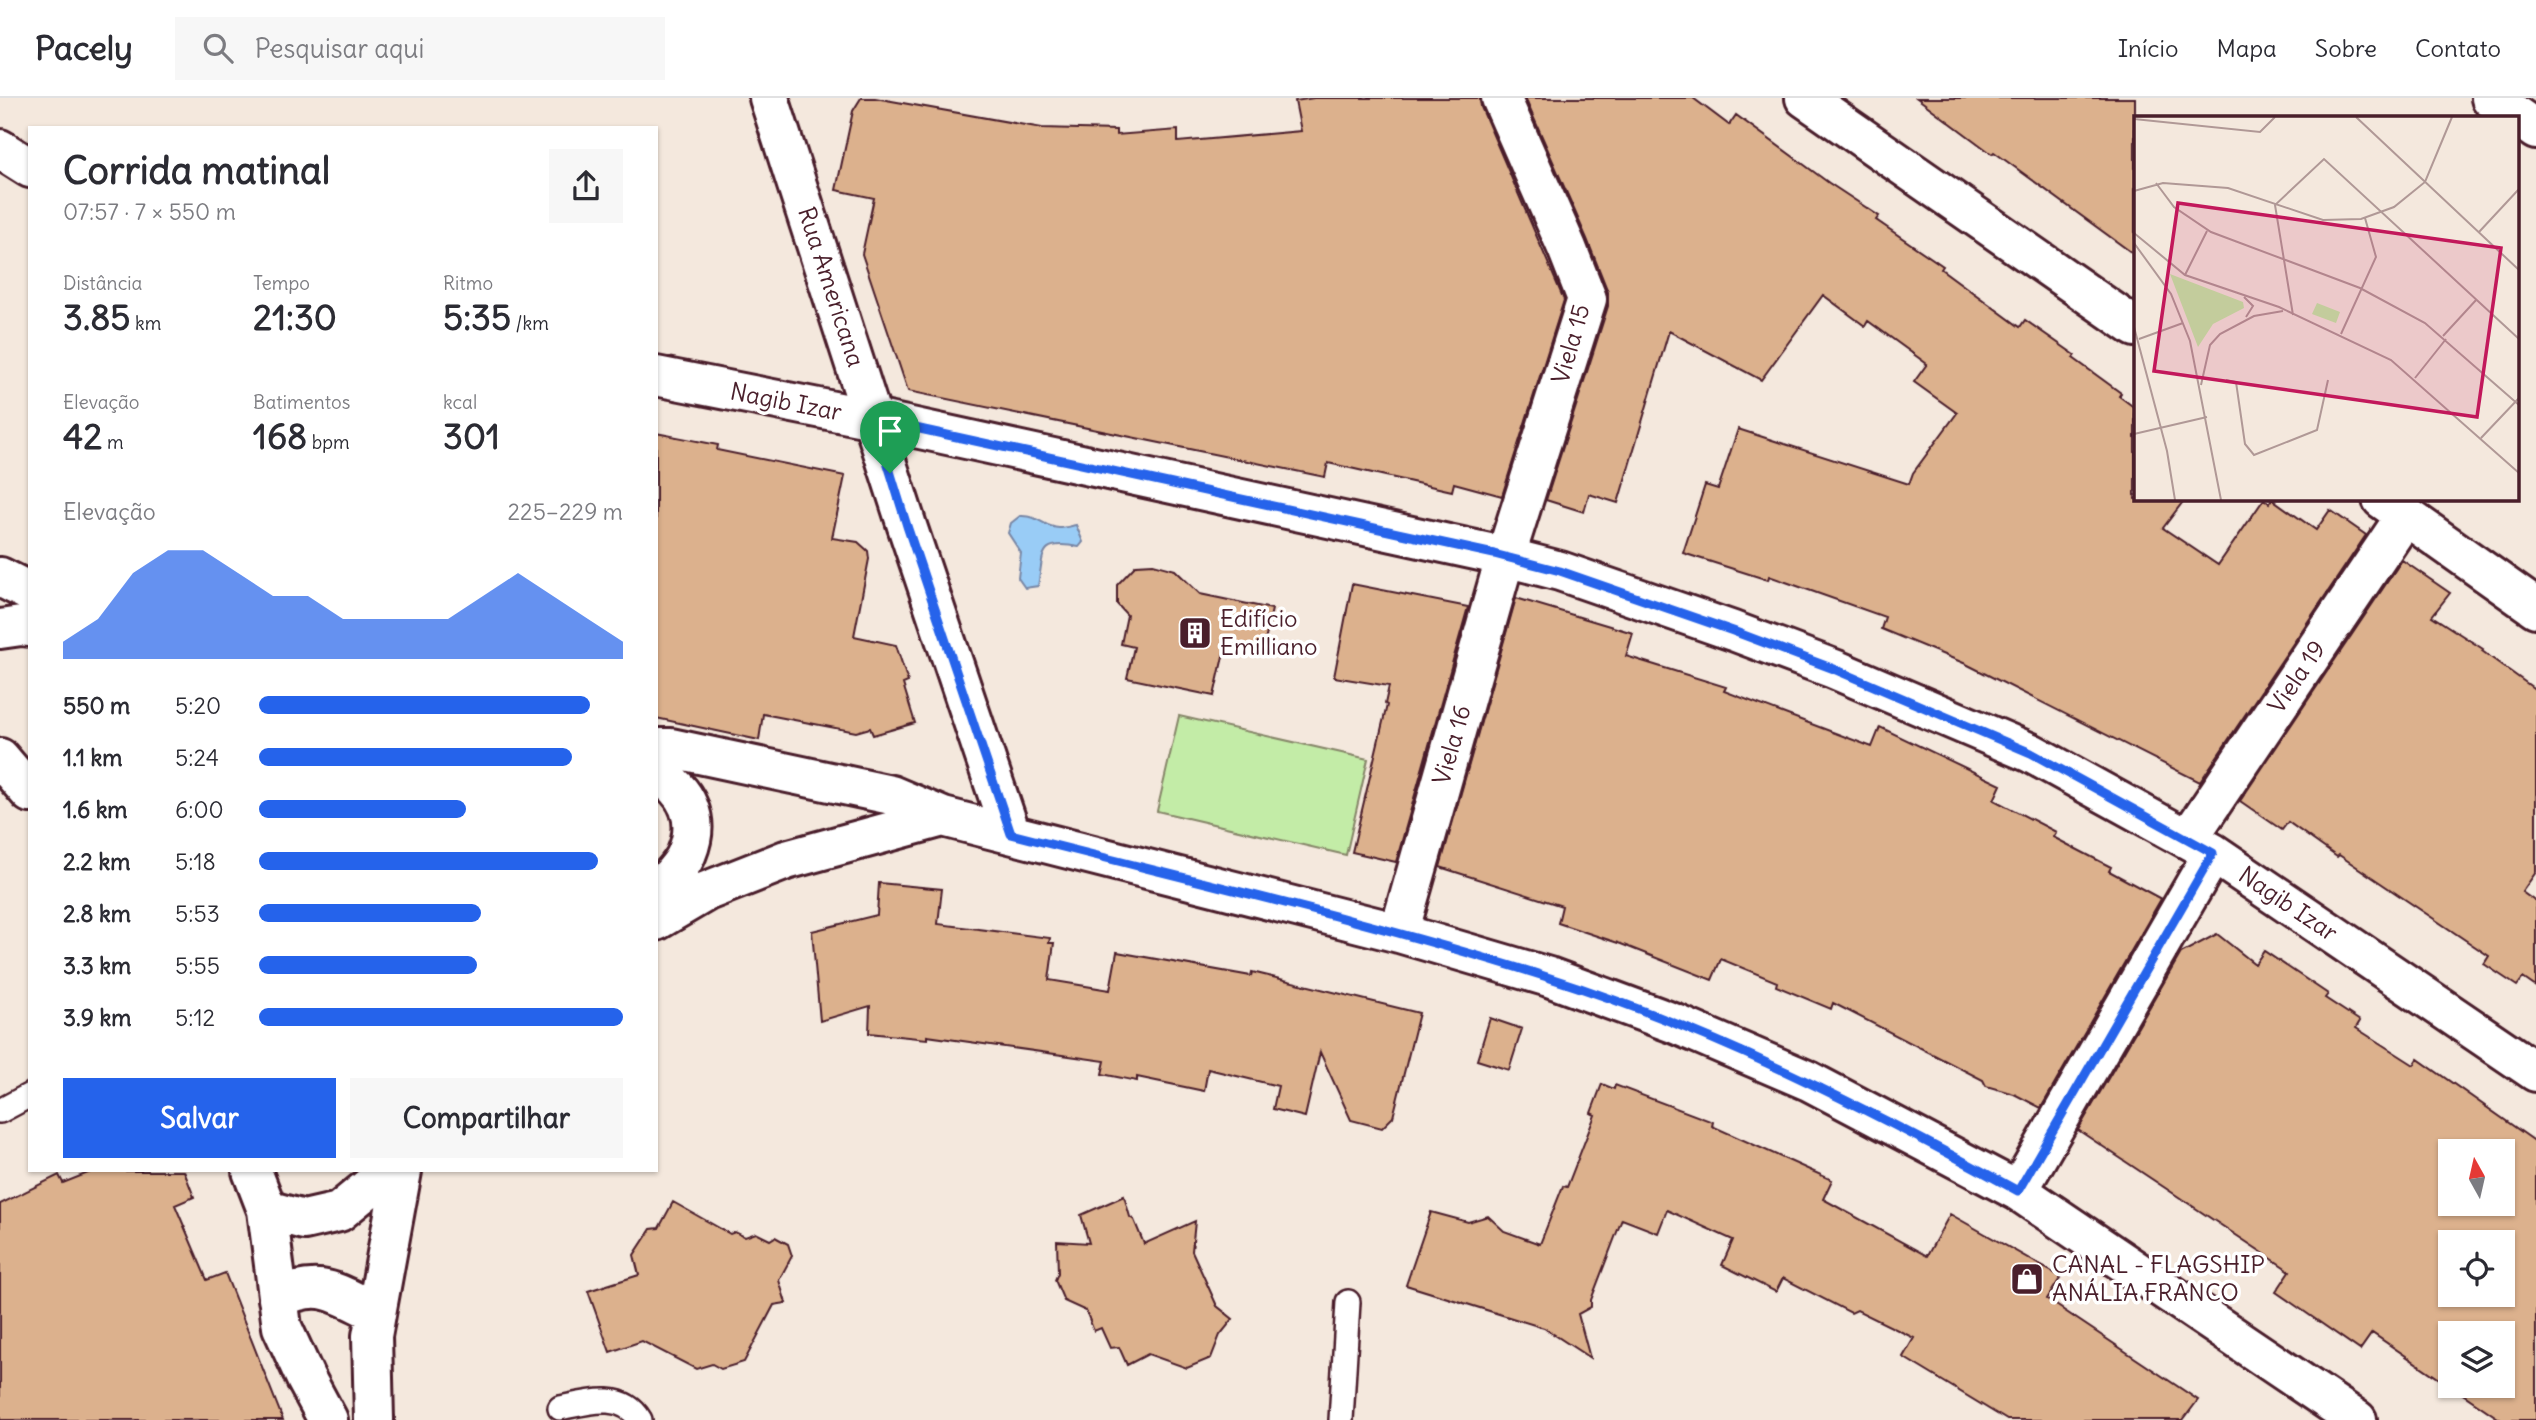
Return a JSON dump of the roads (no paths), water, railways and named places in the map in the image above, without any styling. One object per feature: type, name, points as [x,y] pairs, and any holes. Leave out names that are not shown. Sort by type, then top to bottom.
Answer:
[{"type":"street","name":"Rua Americana","points":[[769,98],[907,526],[1011,834]]},
{"type":"street","name":"Viela 15","points":[[1501,98],[1587,299],[1505,558]]},
{"type":"street","points":[[1805,98],[2134,326]]},
{"type":"street","points":[[2491,98],[2516,116]]},
{"type":"street","points":[[2518,117],[2536,130]]},
{"type":"street","points":[[0,149],[28,167]]},
{"type":"street","name":"Nagib Izar","points":[[658,376],[874,419],[1560,571],[1733,631],[1834,669],[2031,753],[2201,846],[2536,1072]]},
{"type":"street","points":[[2394,507],[2536,608]]},
{"type":"street","name":"Viela 19","points":[[2018,1191],[2201,846],[2394,507]]},
{"type":"street","name":"Viela 16","points":[[1399,933],[1505,558]]},
{"type":"street","points":[[0,577],[28,591]]},
{"type":"street","points":[[0,629],[28,627]]},
{"type":"street","points":[[658,748],[671,748],[891,795],[943,817],[1399,933],[1549,977],[1676,1024],[1809,1081],[2018,1191],[2357,1420]]},
{"type":"street","points":[[0,758],[28,791]]},
{"type":"street","points":[[658,774],[677,786],[692,814],[687,855],[658,891]]},
{"type":"street","points":[[658,920],[708,891],[775,864],[943,817]]},
{"type":"street","points":[[252,1172],[267,1210],[282,1327],[328,1420]]},
{"type":"street","points":[[267,1210],[304,1220],[339,1212],[388,1172]]},
{"type":"street","points":[[374,1420],[372,1336],[402,1172]]},
{"type":"street","points":[[278,1298],[312,1286],[328,1290],[376,1312]]},
{"type":"street","points":[[306,1379],[321,1387],[333,1389],[359,1378],[373,1368]]},
{"type":"lane","points":[[0,1111],[28,1097]]},
{"type":"lane","points":[[1341,1420],[1348,1301]]},
{"type":"lane","points":[[560,1408],[602,1400],[621,1402],[640,1420]]},
{"type":"water","points":[[1020,516],[1032,517],[1054,527],[1076,525],[1083,542],[1079,547],[1056,545],[1045,551],[1038,586],[1025,588],[1018,578],[1021,553],[1008,533],[1011,523]]},
{"type":"place","name":"Edifício Emilliano","points":[[1195,633]]},
{"type":"place","name":"CANAL - FLAGSHIP ANÁLIA FRANCO","points":[[2027,1279]]}]
